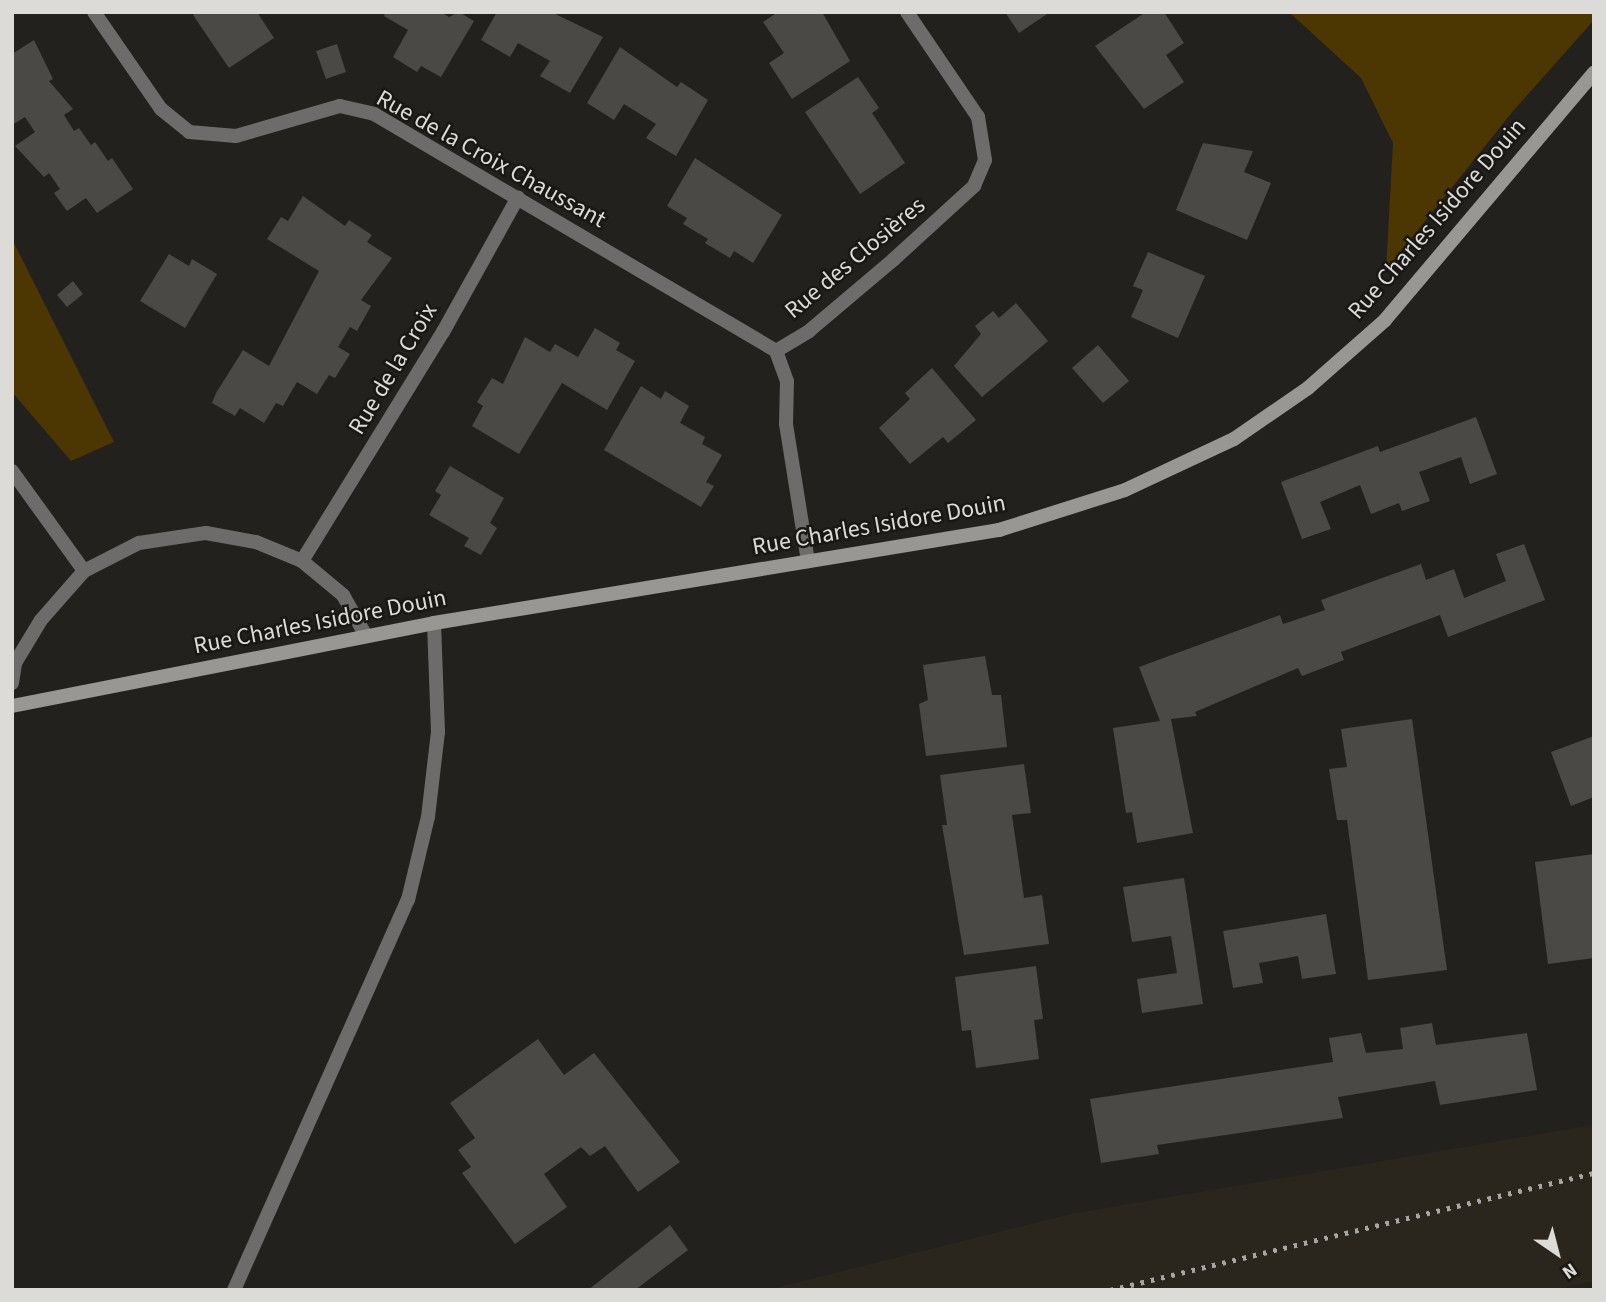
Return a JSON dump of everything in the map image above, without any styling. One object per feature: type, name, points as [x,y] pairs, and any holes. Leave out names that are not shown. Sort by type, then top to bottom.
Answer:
[{"type":"street","name":"Rue de la Croix Chaussant","points":[[94,12],[161,109],[189,132],[236,136],[340,106],[374,114],[776,351]]},
{"type":"street","name":"Rue des Closières","points":[[808,561],[786,424],[787,381],[776,351],[837,309],[974,186],[985,160],[978,117],[907,12]]},
{"type":"street","name":"Rue Charles Isidore Douin","points":[[12,706],[434,622],[999,530],[1125,490],[1234,439],[1308,388],[1385,320],[1594,74]]},
{"type":"street","name":"Rue de la Croix","points":[[302,561],[443,332],[518,197]]},
{"type":"street","points":[[12,471],[84,570]]},
{"type":"street","points":[[12,683],[15,663],[41,620],[84,570],[139,543],[206,533],[256,541],[302,561],[343,595],[366,636]]},
{"type":"street","points":[[234,1290],[408,900],[428,817],[438,732],[434,622]]},
{"type":"shaded area","points":[[1289,12],[1594,12],[1594,20],[1513,111],[1386,270],[1393,143],[1361,78]]},
{"type":"shaded area","points":[[12,239],[114,442],[71,461],[12,392]]},
{"type":"shaded area","points":[[1594,1125],[1594,1281],[1555,1290],[766,1290],[1071,1214]]},
{"type":"building","points":[[196,12],[257,12],[274,38],[229,68],[193,15]]},
{"type":"building","points":[[385,12],[441,12],[449,17],[459,12],[474,21],[441,77],[421,66],[417,72],[393,57],[408,30],[384,16]]},
{"type":"building","points":[[497,12],[551,12],[603,37],[570,93],[540,76],[550,61],[518,43],[510,57],[481,40]]},
{"type":"building","points":[[778,12],[822,12],[850,61],[792,99],[769,63],[784,53],[763,22]]},
{"type":"building","points":[[1005,12],[1050,12],[1019,33]]},
{"type":"building","points":[[1146,12],[1164,12],[1184,43],[1166,55],[1184,82],[1144,109],[1095,46]]},
{"type":"building","points":[[34,40],[53,79],[49,81],[73,109],[64,115],[74,131],[79,128],[91,145],[95,142],[108,161],[112,158],[133,189],[97,213],[86,198],[67,211],[54,193],[60,189],[49,173],[44,177],[15,146],[35,132],[25,117],[12,125],[12,54]]},
{"type":"building","points":[[337,44],[346,72],[326,79],[316,51]]},
{"type":"building","points":[[620,47],[677,87],[681,82],[708,100],[676,156],[646,138],[656,124],[624,104],[614,120],[587,103]]},
{"type":"building","points":[[858,77],[879,108],[872,113],[905,163],[860,194],[805,112]]},
{"type":"building","points":[[1203,143],[1253,151],[1244,172],[1271,183],[1247,240],[1176,210]]},
{"type":"building","points":[[695,158],[782,215],[753,263],[734,251],[730,258],[705,243],[708,239],[683,224],[687,218],[667,206]]},
{"type":"building","points":[[303,196],[345,226],[349,220],[372,235],[367,242],[392,258],[361,300],[371,306],[357,331],[350,327],[338,347],[350,354],[335,378],[329,375],[317,394],[297,382],[283,406],[276,403],[264,423],[240,408],[235,416],[212,403],[243,350],[269,366],[319,271],[267,239],[281,217],[288,221]]},
{"type":"building","points":[[1148,252],[1205,276],[1178,338],[1131,317],[1143,290],[1133,286]]},
{"type":"building","points":[[169,254],[189,266],[192,259],[217,274],[185,328],[140,301]]},
{"type":"building","points":[[73,281],[83,294],[67,307],[57,295]]},
{"type":"building","points":[[1016,303],[1048,341],[982,397],[954,366],[981,334],[975,326],[993,311],[999,318]]},
{"type":"building","points":[[595,328],[620,343],[616,350],[635,361],[607,410],[562,383],[519,454],[472,426],[483,406],[477,402],[492,378],[503,384],[525,337],[550,352],[555,344],[578,357]]},
{"type":"building","points":[[1098,345],[1129,381],[1103,403],[1072,368]]},
{"type":"building","points":[[932,368],[976,420],[948,443],[943,437],[910,464],[879,428],[910,399],[905,393]]},
{"type":"building","points":[[641,386],[661,399],[665,391],[689,406],[680,423],[705,437],[702,444],[722,455],[706,482],[714,486],[701,507],[604,450]]},
{"type":"building","points":[[1476,417],[1497,474],[1470,484],[1461,457],[1419,472],[1430,501],[1402,511],[1399,503],[1371,514],[1360,485],[1320,502],[1331,529],[1302,539],[1281,482],[1378,446],[1380,452]]},
{"type":"building","points":[[450,466],[504,498],[490,523],[497,528],[481,555],[464,546],[469,538],[429,515],[441,495],[435,491]]},
{"type":"building","points":[[1524,544],[1545,600],[1448,637],[1440,615],[1341,652],[1344,660],[1302,676],[1298,668],[1195,712],[1197,716],[1171,719],[1193,833],[1137,843],[1132,812],[1126,813],[1113,728],[1160,721],[1139,667],[1280,615],[1283,624],[1325,610],[1321,600],[1421,564],[1426,580],[1454,569],[1464,598],[1506,581],[1496,554]]},
{"type":"building","points":[[985,656],[992,695],[1001,695],[1007,747],[926,756],[919,704],[928,700],[923,665]]},
{"type":"building","points":[[1412,719],[1447,970],[1368,980],[1347,820],[1337,820],[1329,769],[1347,767],[1341,729]]},
{"type":"building","points":[[1594,736],[1594,797],[1571,806],[1551,752]]},
{"type":"building","points":[[1024,764],[1031,813],[1012,815],[1024,898],[1042,895],[1049,944],[964,955],[942,825],[947,825],[940,775]]},
{"type":"building","points":[[1594,854],[1594,958],[1548,964],[1535,862]]},
{"type":"building","points":[[1184,878],[1203,1004],[1142,1013],[1137,979],[1177,973],[1171,936],[1132,942],[1123,887]]},
{"type":"building","points":[[1326,914],[1336,974],[1302,979],[1298,956],[1259,963],[1263,983],[1233,988],[1223,931]]},
{"type":"building","points":[[1036,966],[1043,1019],[1034,1020],[1039,1059],[976,1068],[971,1030],[962,1031],[955,977]]},
{"type":"building","points":[[1432,1023],[1436,1045],[1527,1033],[1537,1090],[1440,1105],[1435,1081],[1338,1097],[1343,1118],[1157,1145],[1159,1154],[1101,1163],[1090,1099],[1333,1062],[1329,1038],[1361,1033],[1366,1053],[1403,1049],[1400,1028]]},
{"type":"building","points":[[538,1039],[564,1075],[594,1053],[680,1162],[638,1192],[605,1146],[590,1156],[581,1147],[544,1174],[567,1207],[515,1244],[462,1173],[471,1167],[458,1150],[475,1138],[450,1103]]},
{"type":"building","points":[[670,1225],[688,1250],[635,1290],[588,1290]]},
{"type":"railway","points":[[1110,1290],[1594,1173]]}]
